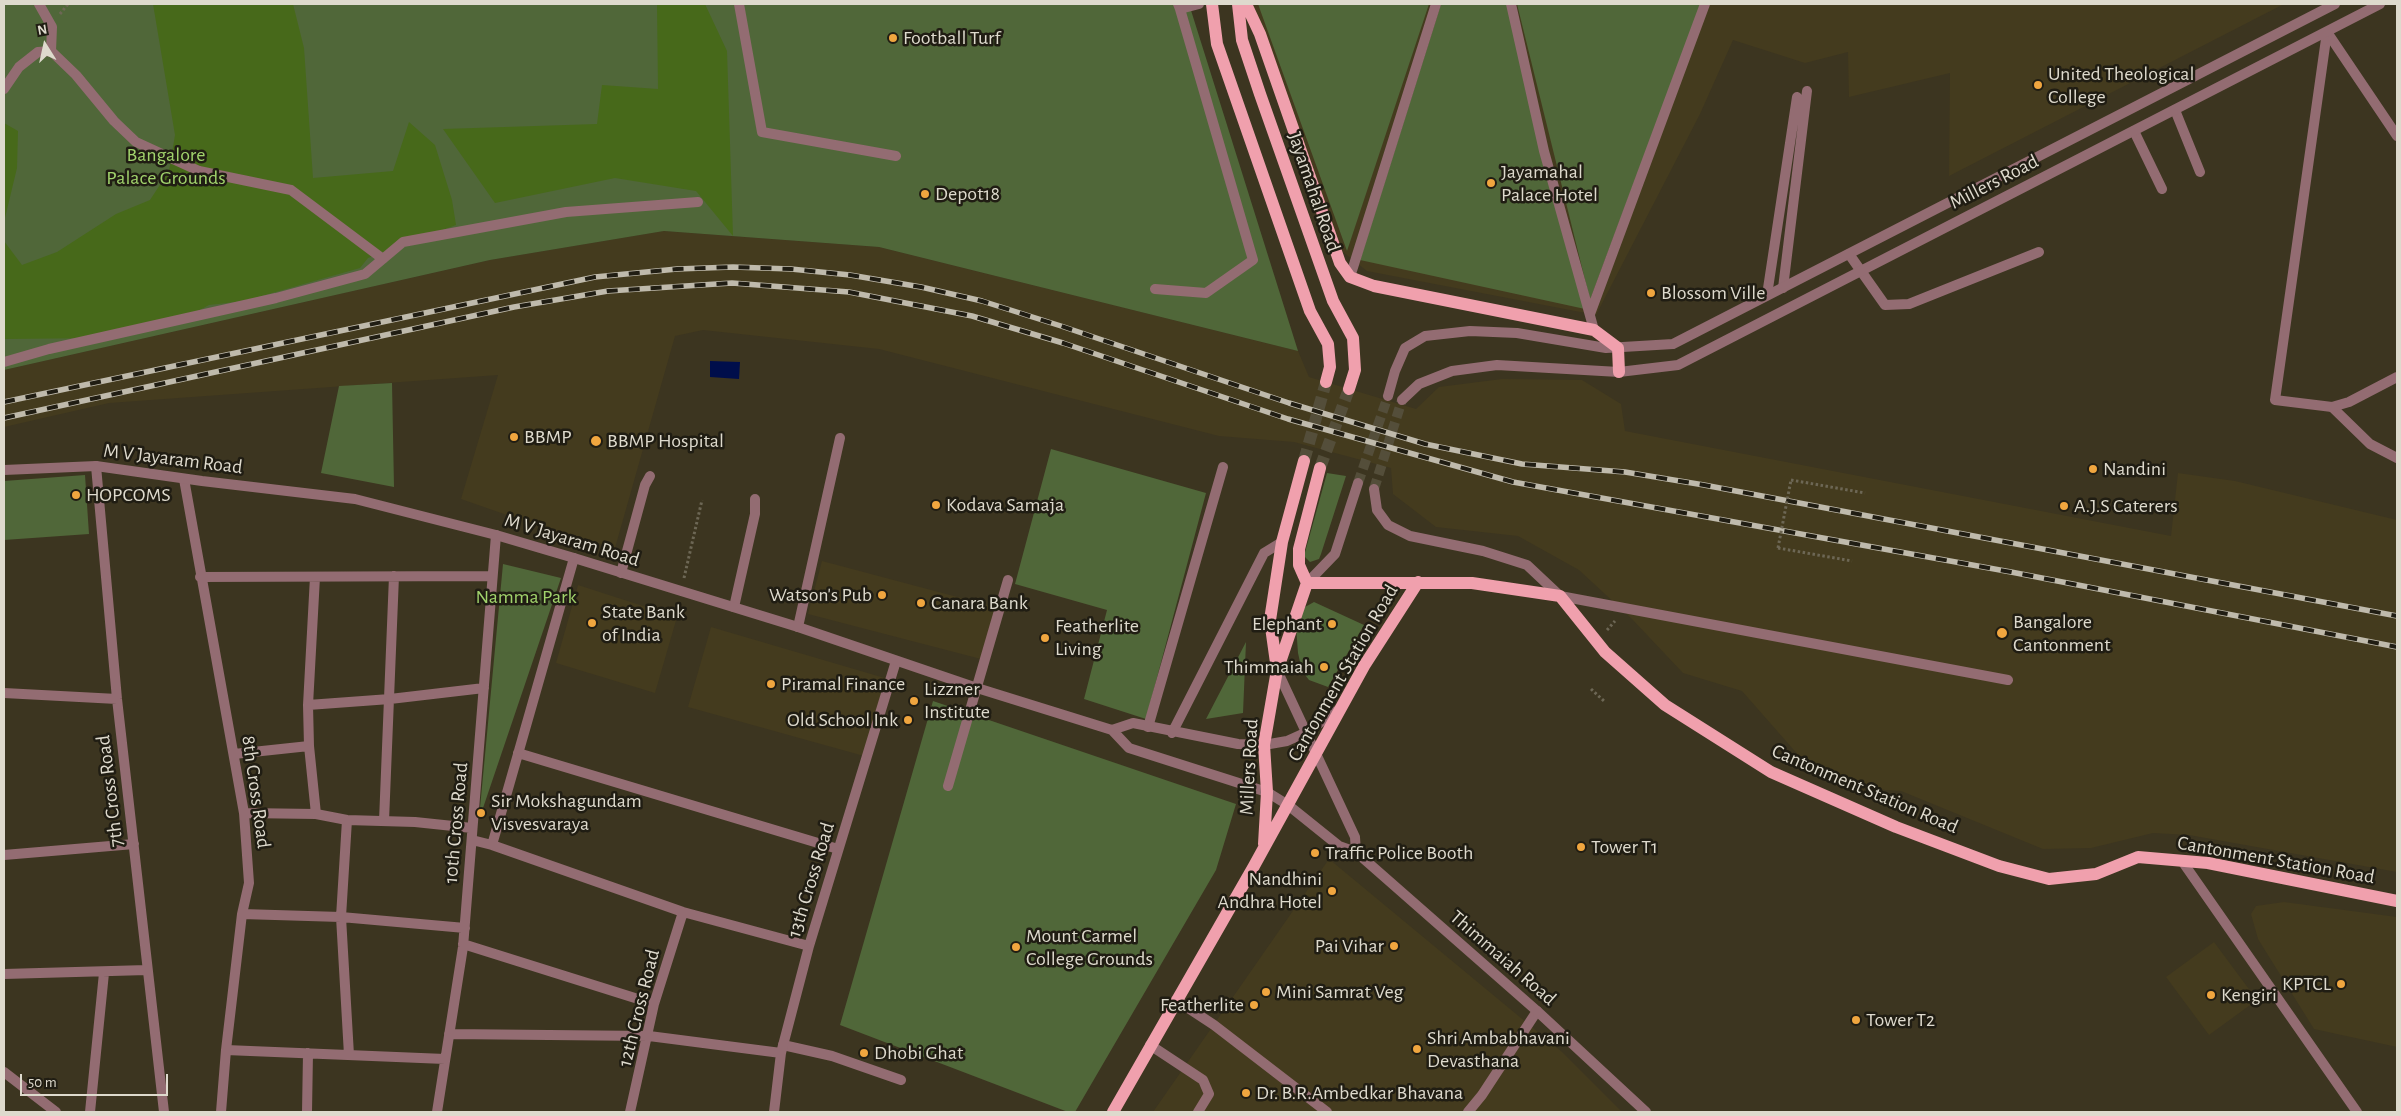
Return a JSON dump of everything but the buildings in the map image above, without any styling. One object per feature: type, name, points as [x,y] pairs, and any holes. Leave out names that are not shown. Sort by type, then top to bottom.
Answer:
[{"type":"main road","points":[[1212,4],[1220,53],[1310,311],[1328,344],[1330,366],[1326,382]]},
{"type":"main road","name":"Jayamahal Road","points":[[1238,4],[1242,40],[1264,104],[1333,301],[1353,338],[1355,370],[1349,389]]},
{"type":"main road","points":[[1246,4],[1260,34],[1340,263],[1350,277],[1374,286],[1594,330],[1618,348],[1618,372]]},
{"type":"main road","name":"Millers Road","points":[[1264,847],[1267,792],[1264,745],[1277,670],[1270,620],[1282,542],[1304,461]]},
{"type":"main road","points":[[1277,670],[1307,582],[1299,565],[1299,548],[1320,468]]},
{"type":"main road","points":[[1307,582],[1418,582]]},
{"type":"main road","name":"Cantonment Station Road","points":[[1288,805],[1364,666],[1418,582],[1472,583],[1560,596],[1605,652],[1665,705],[1771,772],[1896,827],[1999,866],[2049,880],[2096,874],[2138,857],[2208,863],[2397,901]]},
{"type":"main road","name":"Millers Road","points":[[1113,1112],[1288,805]]},
{"type":"street","points":[[38,4],[52,27],[51,51]]},
{"type":"street","points":[[739,4],[762,132],[896,156]]},
{"type":"street","points":[[1155,289],[1206,293],[1253,260],[1179,7],[1199,4]]},
{"type":"street","points":[[1350,277],[1436,4]]},
{"type":"street","points":[[1511,4],[1544,151],[1594,330]]},
{"type":"street","points":[[1590,314],[1705,4]]},
{"type":"street","name":"Millers Road","points":[[1388,396],[1395,371],[1405,348],[1424,336],[1470,331],[1517,333],[1618,348],[1673,344],[2335,4]]},
{"type":"street","name":"Millers Road","points":[[1402,400],[1419,384],[1435,377],[1452,371],[1497,365],[1618,372],[1678,365],[2327,32],[2374,5]]},
{"type":"street","points":[[2327,32],[2397,136]]},
{"type":"street","points":[[2327,32],[2275,400],[2332,407],[2349,402],[2397,377]]},
{"type":"street","points":[[4,89],[19,67],[38,52],[51,51],[76,74],[114,121],[136,142],[199,171],[291,190],[383,259]]},
{"type":"street","points":[[1782,288],[1808,91]]},
{"type":"street","points":[[1767,295],[1797,97]]},
{"type":"street","points":[[2175,110],[2200,172]]},
{"type":"street","points":[[2134,131],[2162,189]]},
{"type":"street","points":[[4,362],[49,349],[276,298],[365,274],[403,242],[566,212],[698,202]]},
{"type":"street","points":[[1849,254],[1885,305],[1909,304],[2039,252]]},
{"type":"street","points":[[2332,407],[2370,444],[2397,458]]},
{"type":"street","points":[[798,627],[840,438]]},
{"type":"street","name":"M V Jayaram Road","points":[[4,470],[96,466],[184,479],[355,499],[496,535],[798,627],[977,688],[1112,730],[1129,748],[1267,792],[1288,805]]},
{"type":"street","name":"7th Cross Road","points":[[96,466],[116,698],[164,1112]]},
{"type":"street","points":[[1148,727],[1222,468]]},
{"type":"street","points":[[621,572],[645,485],[650,476]]},
{"type":"street","name":"8th Cross Road","points":[[184,479],[200,577],[244,813],[249,883],[242,914],[226,1050],[221,1112]]},
{"type":"street","points":[[1307,582],[1335,554],[1358,483]]},
{"type":"street","points":[[1374,489],[1377,510],[1388,525],[1410,536],[1483,552],[1528,565],[1560,596],[2008,680]]},
{"type":"street","points":[[734,607],[755,514],[755,499]]},
{"type":"street","name":"10th Cross Road","points":[[437,1112],[465,928],[496,535]]},
{"type":"street","points":[[1172,732],[1264,553],[1282,542]]},
{"type":"street","points":[[492,845],[574,558]]},
{"type":"street","points":[[384,821],[394,576]]},
{"type":"street","points":[[200,577],[492,576]]},
{"type":"street","points":[[315,577],[308,705],[309,746],[316,814]]},
{"type":"street","points":[[948,786],[1008,580]]},
{"type":"street","name":"13th Cross Road","points":[[774,1112],[782,1049],[809,946],[896,661]]},
{"type":"street","points":[[1277,670],[1355,837],[1356,852]]},
{"type":"street","points":[[308,705],[390,699],[484,688]]},
{"type":"street","points":[[4,693],[116,698]]},
{"type":"street","points":[[1112,730],[1133,723],[1238,744],[1264,745],[1287,741],[1307,732],[1341,707]]},
{"type":"street","points":[[234,754],[309,746]]},
{"type":"street","points":[[518,752],[838,849]]},
{"type":"street","name":"Thimmaiah Road","points":[[1288,805],[1339,846],[1356,852],[1537,1011],[1646,1112]]},
{"type":"street","points":[[244,813],[316,814],[347,820],[472,828]]},
{"type":"street","points":[[347,820],[341,917],[349,1055]]},
{"type":"street","points":[[472,840],[492,845],[683,912],[809,946]]},
{"type":"street","points":[[4,855],[134,844]]},
{"type":"street","points":[[2182,861],[2356,1112]]},
{"type":"street","name":"12th Cross Road","points":[[630,1112],[649,1036],[654,1004],[683,912]]},
{"type":"street","points":[[242,914],[341,917],[465,928]]},
{"type":"street","points":[[463,944],[654,1004]]},
{"type":"street","points":[[4,974],[104,973],[147,970]]},
{"type":"street","points":[[90,1112],[104,973]]},
{"type":"street","points":[[1176,1000],[1214,1025],[1327,1112]]},
{"type":"street","points":[[1468,1112],[1482,1095],[1537,1011]]},
{"type":"street","points":[[449,1034],[649,1036],[782,1049],[832,1056],[902,1080]]},
{"type":"street","points":[[1150,1045],[1203,1080],[1208,1094],[1198,1112]]},
{"type":"street","points":[[226,1050],[445,1059]]},
{"type":"street","points":[[307,1112],[308,1053]]},
{"type":"street","points":[[4,1072],[56,1112]]},
{"type":"path","points":[[1852,561],[1778,548],[1791,480],[1865,493]]},
{"type":"path","points":[[680,590],[702,500]]},
{"type":"path","points":[[1611,636],[1606,630],[1629,608]]},
{"type":"path","points":[[1591,689],[1604,701]]},
{"type":"shaded area","name":"Jayamahal Palace Hotel","points":[[1253,4],[2284,4],[1949,176],[1950,73],[1849,97],[1848,52],[1805,63],[1733,40],[1700,114],[1596,315],[1367,271],[1343,252]]},
{"type":"shaded area","points":[[664,231],[879,247],[1298,351],[1309,377],[1416,409],[1439,387],[1502,379],[1582,380],[1621,404],[1625,431],[2171,536],[2178,473],[2235,481],[2397,520],[2397,872],[2189,835],[2153,833],[2091,848],[2043,849],[1901,791],[1885,790],[1807,765],[1742,691],[1683,673],[1632,619],[1579,570],[1518,536],[1436,527],[1393,494],[1391,468],[1294,442],[1219,436],[879,349],[703,330],[675,336],[615,548],[527,522],[461,499],[498,375],[109,403],[4,427],[4,370],[490,260]]},
{"type":"shaded area","points":[[710,361],[740,362],[739,379],[710,377]]},
{"type":"shaded area","points":[[822,561],[995,607],[981,659],[808,614]]},
{"type":"shaded area","points":[[578,585],[677,617],[655,693],[556,663]]},
{"type":"shaded area","points":[[711,627],[888,679],[864,756],[688,707]]},
{"type":"shaded area","points":[[1329,859],[1562,1052],[1622,1112],[1153,1112]]},
{"type":"shaded area","name":"KPTCL","points":[[2284,902],[2397,917],[2397,1047],[2314,1029],[2258,939],[2251,914],[2256,906]]},
{"type":"shaded area","points":[[2214,942],[2257,1000],[2209,1035],[2166,977]]},
{"type":"green space","name":"Bangalore Palace Grounds","points":[[4,4],[1189,4],[1298,351],[879,247],[664,231],[490,260],[4,370]]},
{"type":"green space","points":[[153,4],[293,4],[304,48],[313,178],[393,171],[409,122],[435,145],[452,200],[456,225],[368,258],[360,268],[244,301],[209,305],[175,323],[108,338],[4,339],[4,241],[22,265],[57,252],[116,214],[150,200],[169,171],[175,135]]},
{"type":"green space","points":[[657,4],[705,4],[727,51],[733,236],[696,191],[615,178],[495,203],[443,129],[597,124],[602,85],[658,89]]},
{"type":"green space","points":[[1258,4],[1429,4],[1347,251]]},
{"type":"green space","points":[[1441,4],[1507,4],[1585,309],[1360,260]]},
{"type":"green space","points":[[1517,4],[1701,4],[1590,300]]},
{"type":"green space","points":[[4,123],[18,131],[17,168],[4,222]]},
{"type":"green space","points":[[392,383],[394,487],[321,473],[339,386]]},
{"type":"green space","points":[[1051,449],[1206,493],[1146,719],[1084,699],[1107,610],[1015,584]]},
{"type":"green space","points":[[1327,473],[1346,476],[1319,559],[1310,562],[1304,556]]},
{"type":"green space","points":[[85,475],[89,534],[4,540],[4,481]]},
{"type":"green space","name":"Namma Park","points":[[503,564],[561,578],[483,808],[480,808]]},
{"type":"green space","points":[[1314,602],[1364,625],[1328,687],[1309,680],[1302,671],[1298,653],[1296,626],[1305,607]]},
{"type":"green space","points":[[1246,642],[1243,713],[1206,719]]},
{"type":"green space","name":"Mount Carmel College Grounds","points":[[933,701],[1236,804],[1216,870],[1075,1112],[1068,1112],[840,1025]]},
{"type":"tunnel","points":[[1304,461],[1326,382]]},
{"type":"tunnel","points":[[1320,468],[1349,389]]},
{"type":"tunnel","points":[[1358,483],[1388,396]]},
{"type":"tunnel","points":[[1374,489],[1402,400]]},
{"type":"railway","points":[[4,402],[595,277],[677,269],[733,267],[791,269],[850,275],[921,287],[982,301],[1289,403],[1425,444],[1522,464],[1625,472],[1704,485],[2397,616]]},
{"type":"railway","points":[[4,418],[514,307],[608,291],[732,283],[849,292],[972,316],[1063,343],[1288,419],[1513,482],[2011,572],[2397,647]]},
{"type":"place","name":"Football Turf","points":[[893,38]]},
{"type":"place","name":"United Theological College","points":[[2038,85]]},
{"type":"place","name":"Jayamahal Palace Hotel","points":[[1491,183]]},
{"type":"place","name":"Depot18","points":[[925,194]]},
{"type":"place","name":"Blossom Ville","points":[[1651,293]]},
{"type":"place","name":"BBMP","points":[[514,437]]},
{"type":"place","name":"BBMP Hospital","points":[[596,441]]},
{"type":"place","name":"Nandini","points":[[2093,469]]},
{"type":"place","name":"HOPCOMS","points":[[76,495]]},
{"type":"place","name":"Kodava Samaja","points":[[936,505]]},
{"type":"place","name":"A.J.S Caterers","points":[[2064,506]]},
{"type":"place","name":"Watson's Pub","points":[[882,595]]},
{"type":"place","name":"Canara Bank","points":[[921,603]]},
{"type":"place","name":"State Bank of India","points":[[592,623]]},
{"type":"place","name":"Elephant","points":[[1332,624]]},
{"type":"place","name":"Bangalore Cantonment","points":[[2002,633]]},
{"type":"place","name":"Featherlite Living","points":[[1045,638]]},
{"type":"place","name":"Thimmaiah","points":[[1324,667]]},
{"type":"place","name":"Piramal Finance","points":[[771,684]]},
{"type":"place","name":"Lizzner Institute","points":[[914,701]]},
{"type":"place","name":"Old School Ink","points":[[908,720]]},
{"type":"place","name":"Sir Mokshagundam Visvesvaraya","points":[[481,813]]},
{"type":"place","name":"Tower T1","points":[[1581,847]]},
{"type":"place","name":"Traffic Police Booth","points":[[1315,853]]},
{"type":"place","name":"Nandhini Andhra Hotel","points":[[1332,891]]},
{"type":"place","name":"Pai Vihar","points":[[1394,946]]},
{"type":"place","name":"Mount Carmel College Grounds","points":[[1016,947]]},
{"type":"place","name":"KPTCL","points":[[2341,984]]},
{"type":"place","name":"Mini Samrat Veg","points":[[1266,992]]},
{"type":"place","name":"Kengiri","points":[[2211,995]]},
{"type":"place","name":"Featherlite","points":[[1254,1005]]},
{"type":"place","name":"Tower T2","points":[[1856,1020]]},
{"type":"place","name":"Shri Ambabhavani Devasthana","points":[[1417,1049]]},
{"type":"place","name":"Dhobi Ghat","points":[[864,1053]]},
{"type":"place","name":"Dr. B.R.Ambedkar Bhavana","points":[[1246,1093]]}]
